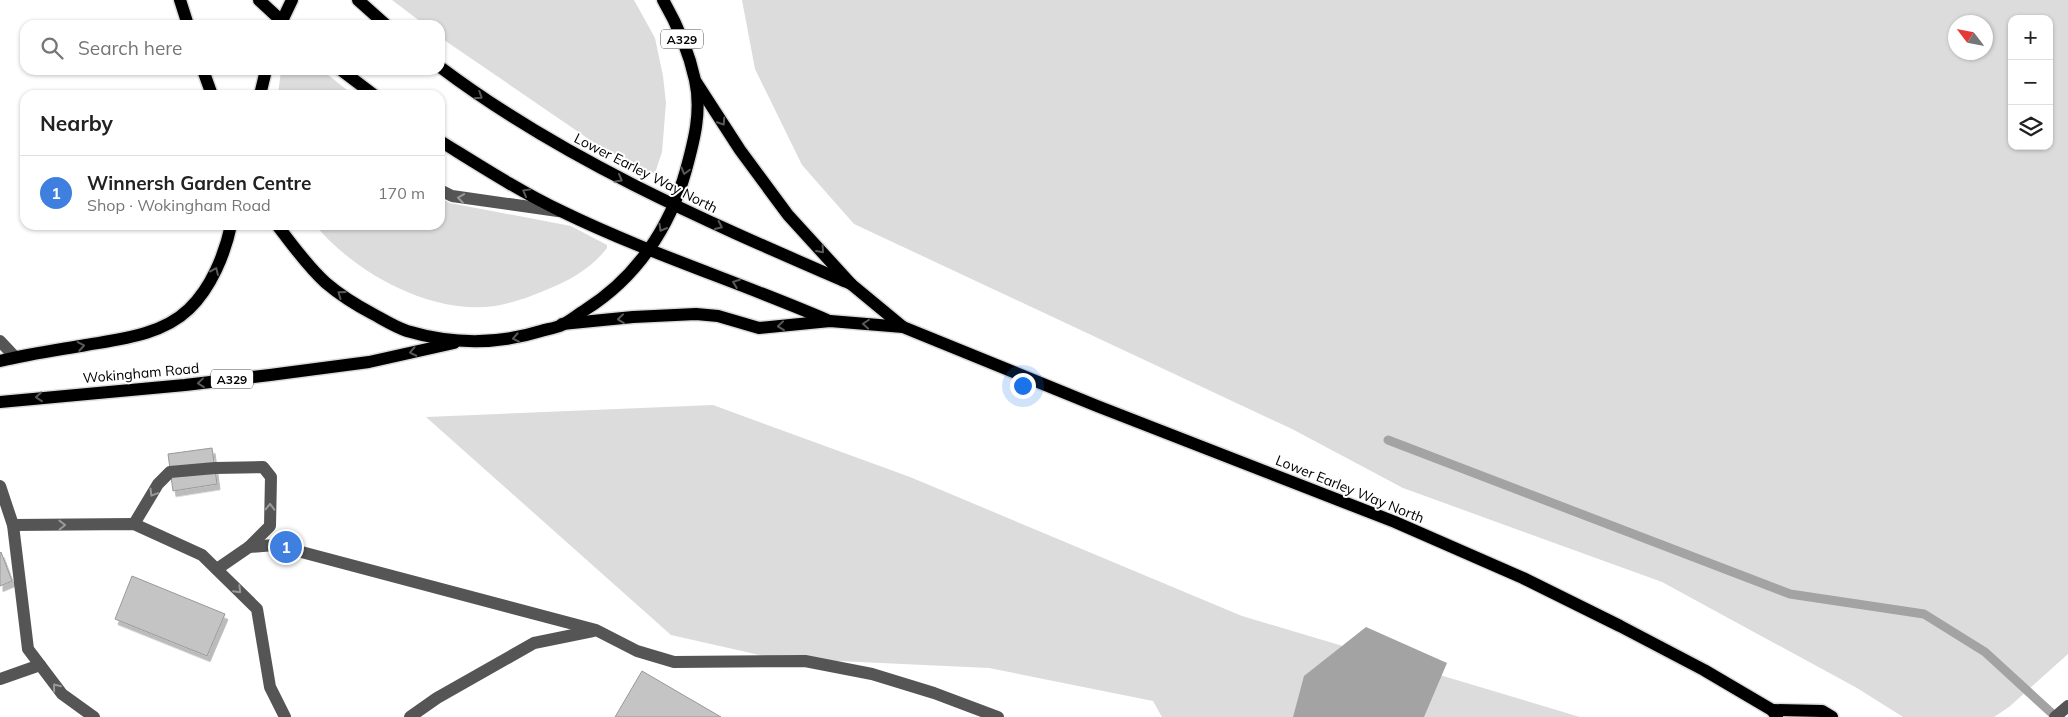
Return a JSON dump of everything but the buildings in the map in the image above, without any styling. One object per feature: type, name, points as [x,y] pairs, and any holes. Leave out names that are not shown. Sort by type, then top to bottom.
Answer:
[{"type":"main road","points":[[180,0],[186,20]]},
{"type":"main road","points":[[259,0],[278,20]]},
{"type":"main road","points":[[284,20],[292,0]]},
{"type":"main road","points":[[358,0],[380,20]]},
{"type":"main road","name":"A329","points":[[281,230],[325,282],[354,304],[405,330],[461,342],[485,342],[517,338],[562,324],[605,297],[625,278],[649,250],[674,206],[695,136],[698,109],[696,81],[685,48],[663,0]]},
{"type":"main road","name":"Lower Earley Way North","points":[[445,71],[470,90],[542,136],[631,185],[674,206],[851,284]]},
{"type":"main road","points":[[205,75],[210,90]]},
{"type":"main road","points":[[261,90],[265,75]]},
{"type":"main road","points":[[347,75],[366,90]]},
{"type":"main road","name":"Lower Earley Way North","points":[[696,81],[740,150],[773,196],[851,284],[903,327]]},
{"type":"main road","name":"Lower Earley Way North","points":[[445,143],[496,176],[561,211],[649,250],[830,321]]},
{"type":"main road","points":[[0,361],[128,338],[157,329],[174,320],[189,310],[214,276],[229,230]]},
{"type":"main road","name":"Lower Earley Way North","points":[[562,324],[633,317],[696,314],[718,316],[759,328],[830,321],[903,327],[1105,409],[1395,522],[1523,578],[1653,643],[1774,714],[1822,711],[1832,717]]},
{"type":"main road","name":"Wokingham Road","points":[[0,402],[193,384],[359,363],[461,342]]},
{"type":"street","points":[[445,192],[452,196],[561,211]]},
{"type":"street","points":[[0,341],[15,357]]},
{"type":"street","points":[[134,524],[158,484],[170,472],[215,468],[264,467],[271,478],[270,526],[249,547],[217,569]]},
{"type":"street","points":[[0,486],[13,525],[28,649],[62,694],[94,717]]},
{"type":"street","points":[[13,525],[134,524],[202,555],[257,609],[270,687],[285,717]]},
{"type":"street","points":[[249,547],[275,545],[596,630],[637,651],[674,662],[805,661],[872,674],[934,693],[998,717]]},
{"type":"street","points":[[410,717],[437,698],[534,643],[596,630]]},
{"type":"street","points":[[0,679],[40,665]]},
{"type":"street","points":[[2056,717],[2068,706]]},
{"type":"shaded area","points":[[392,0],[634,0],[655,38],[663,76],[666,103],[662,152],[655,173],[650,173],[593,142],[445,40],[445,20],[418,20]]},
{"type":"shaded area","points":[[742,0],[2068,0],[2068,654],[2009,707],[1994,717],[1903,717],[1857,688],[1662,582],[1403,488],[1292,429],[854,224],[802,165],[755,69]]},
{"type":"shaded area","points":[[280,75],[328,75],[347,90],[279,90]]},
{"type":"shaded area","points":[[445,200],[571,226],[607,245],[607,248],[587,268],[555,286],[508,303],[495,306],[471,307],[446,304],[420,297],[396,287],[351,259],[320,230],[445,230]]},
{"type":"shaded area","points":[[713,405],[910,477],[1242,616],[1580,717],[1162,717],[1153,701],[989,668],[773,658],[671,635],[426,417]]},
{"type":"shaded area","points":[[1366,627],[1447,663],[1424,717],[1293,717],[1304,676]]},
{"type":"waterway","points":[[1388,440],[1790,594],[1924,614],[1985,652],[2056,717]]},
{"type":"place","name":"Winnersh Garden Centre","points":[[286,547]]}]
